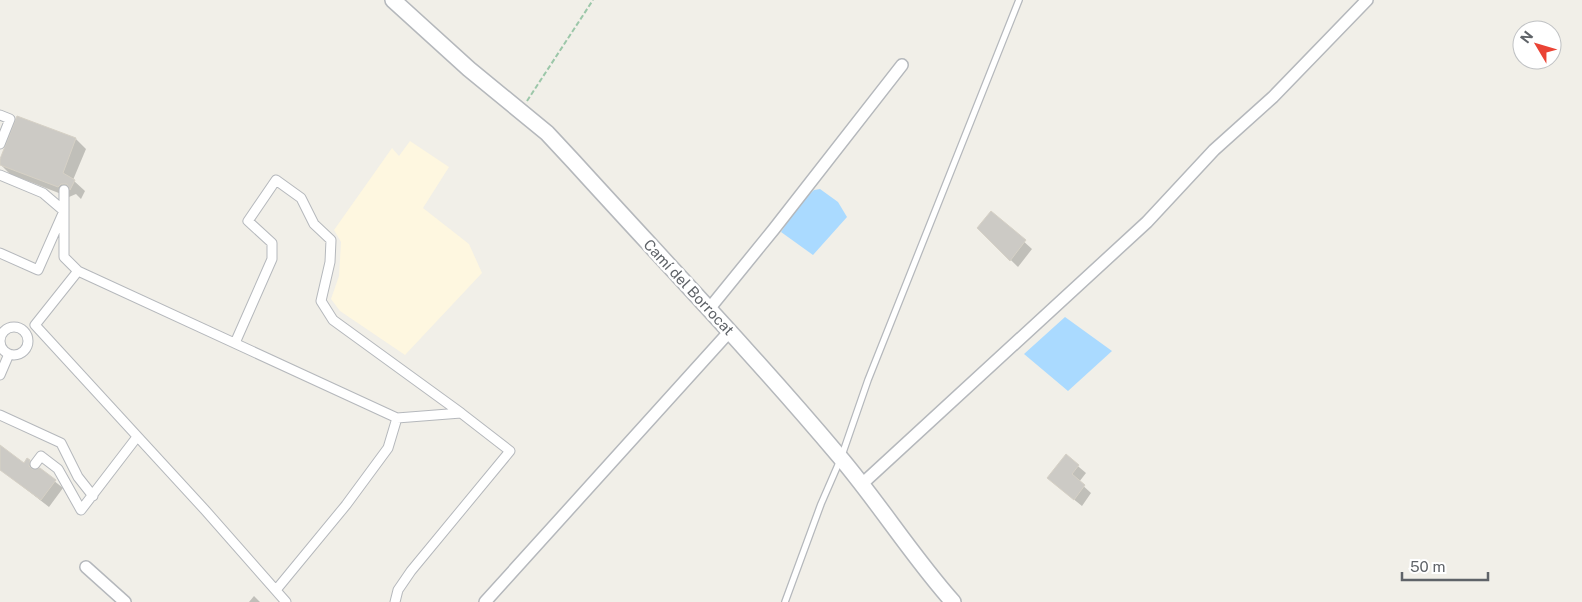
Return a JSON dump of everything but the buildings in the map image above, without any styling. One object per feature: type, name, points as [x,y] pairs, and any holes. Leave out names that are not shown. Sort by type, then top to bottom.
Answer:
[{"type":"street","name":"Camí del Borrocat","points":[[393,0],[469,70],[547,133],[730,331],[841,458],[931,578],[953,602]]},
{"type":"street","points":[[862,484],[1147,222],[1214,150],[1273,97],[1367,0]]},
{"type":"street","points":[[709,309],[902,65]]},
{"type":"street","points":[[0,116],[10,119],[0,144]]},
{"type":"street","points":[[0,175],[43,193],[64,211]]},
{"type":"street","points":[[234,343],[272,259],[272,243],[248,221],[276,180],[301,198],[314,224],[331,240],[330,262],[321,301],[333,320],[510,451],[411,571],[398,590],[396,602]]},
{"type":"street","points":[[64,190],[64,257],[78,271],[397,418],[461,413]]},
{"type":"street","points":[[0,253],[38,270],[64,211]]},
{"type":"street","points":[[9,354],[23,352],[28,344],[27,335],[78,271]]},
{"type":"street","points":[[35,325],[286,602]]},
{"type":"street","points":[[9,354],[1,345],[1,336],[4,328],[16,327],[27,335]]},
{"type":"street","points":[[485,602],[730,331]]},
{"type":"street","points":[[0,375],[9,354]]},
{"type":"street","points":[[0,415],[61,443],[78,477],[93,496]]},
{"type":"street","points":[[276,590],[346,505],[388,448],[397,418]]},
{"type":"street","points":[[35,464],[41,456],[58,469],[81,510],[137,437]]},
{"type":"street","points":[[86,567],[125,602]]},
{"type":"lane","points":[[785,602],[821,504],[841,458],[868,380],[1019,0]]},
{"type":"path","points":[[521,111],[593,0]]},
{"type":"shaded area","points":[[410,141],[449,167],[423,208],[469,244],[482,273],[405,355],[340,311],[331,299],[339,276],[341,242],[334,230],[392,148],[399,156]]},
{"type":"water","points":[[820,189],[838,202],[847,217],[813,255],[781,232],[801,202],[814,190]]},
{"type":"water","points":[[1065,317],[1112,351],[1068,391],[1024,354]]}]
